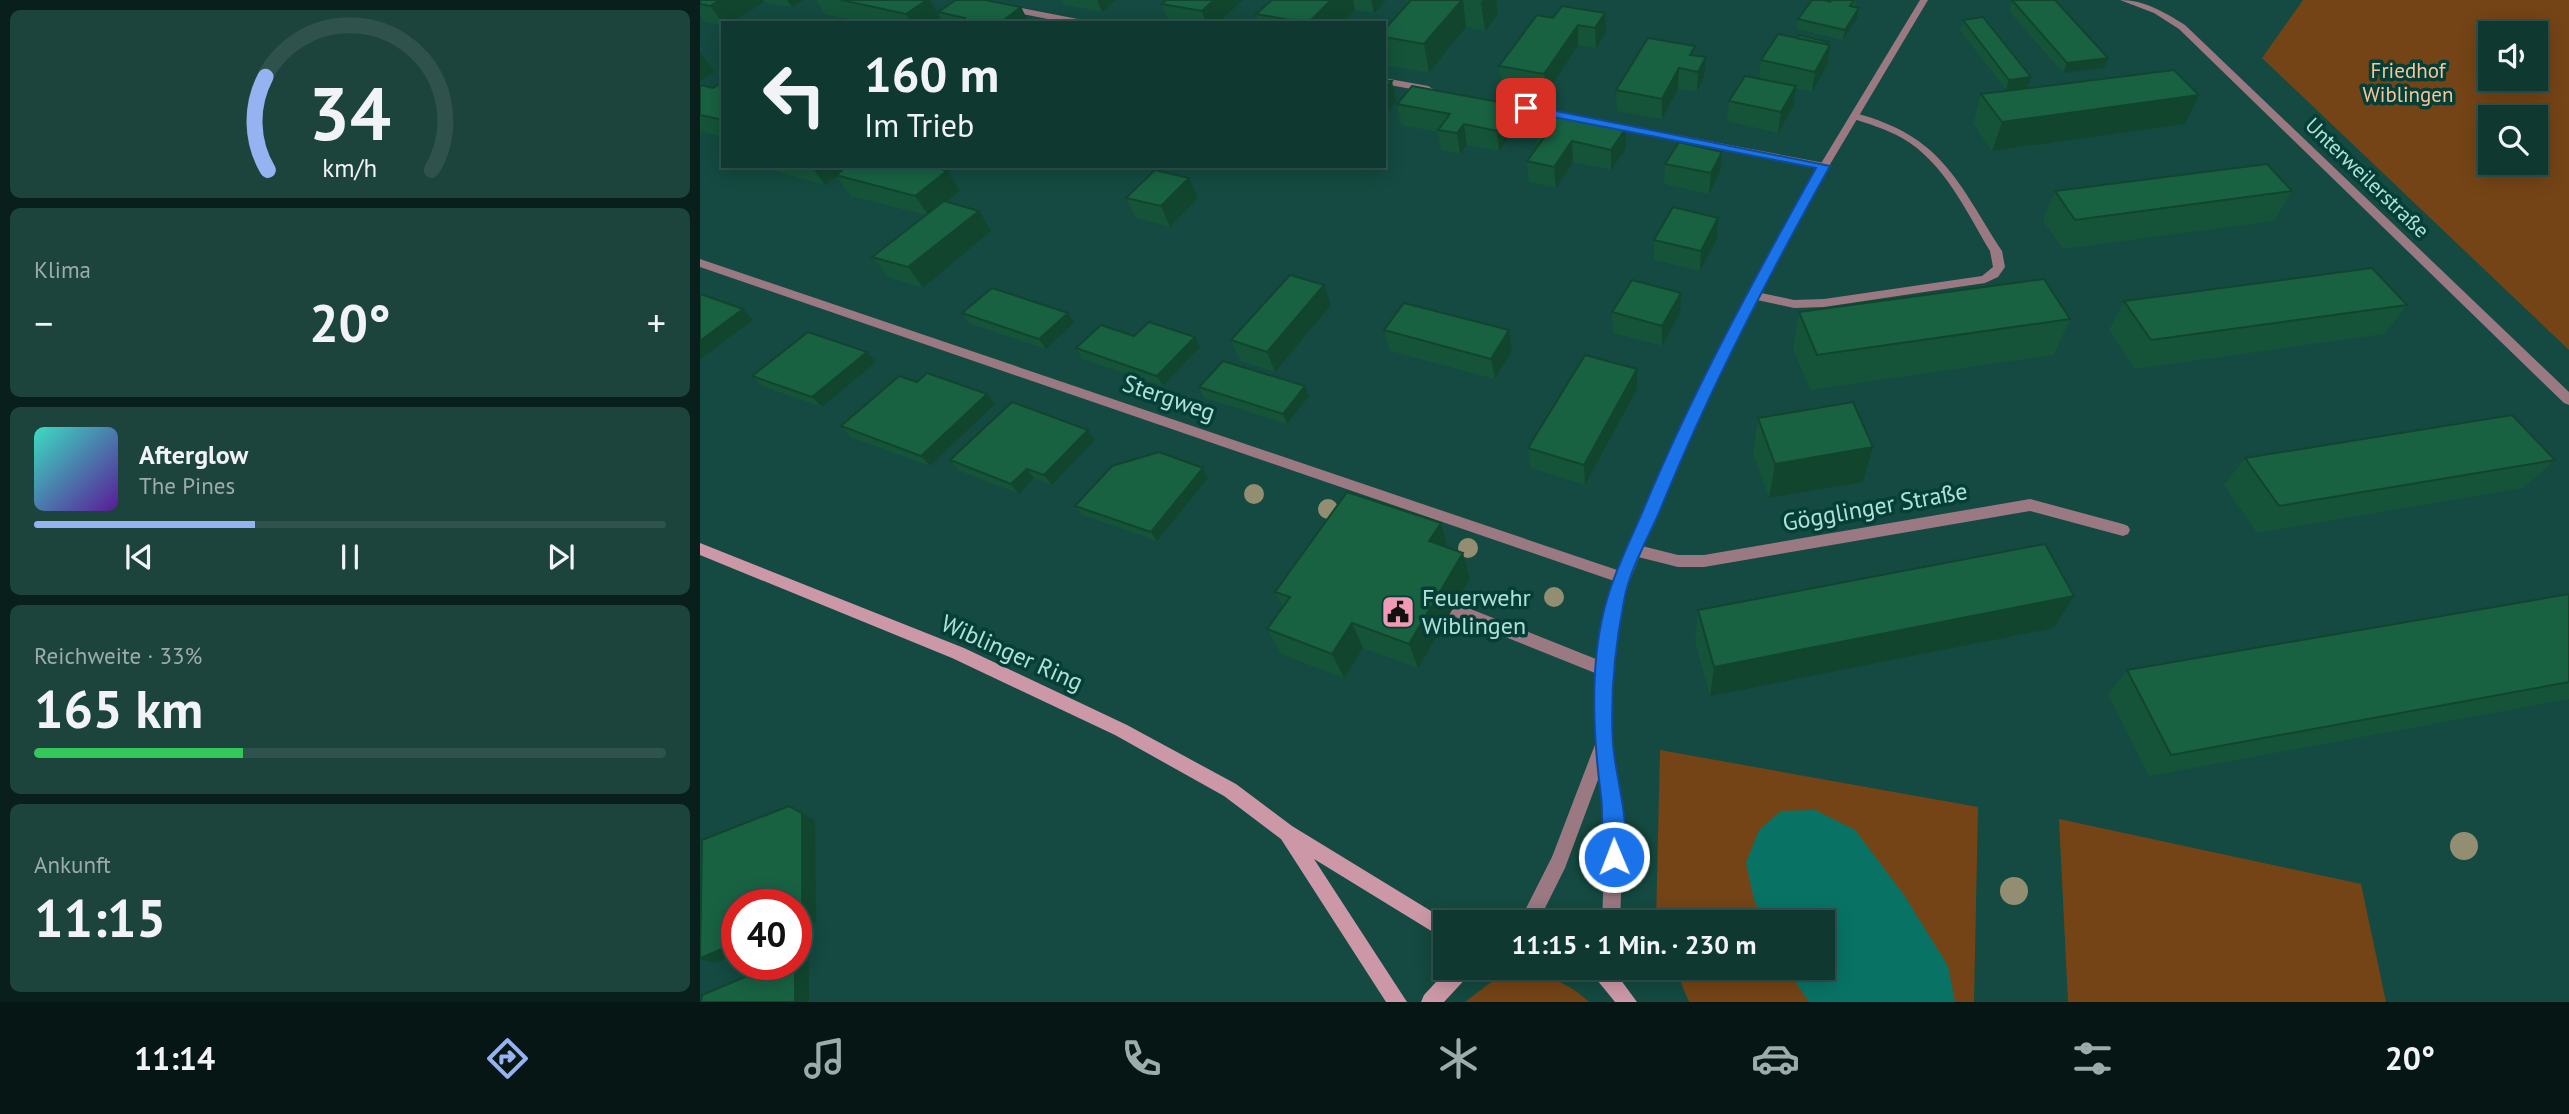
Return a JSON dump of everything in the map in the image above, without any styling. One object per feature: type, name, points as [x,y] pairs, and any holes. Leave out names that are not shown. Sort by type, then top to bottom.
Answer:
[{"type":"main road","name":"Wiblinger Ring","points":[[700,549],[958,653],[1122,730],[1230,790],[1286,832],[1433,923]]},
{"type":"main road","name":"Wiblinger Ring","points":[[1286,832],[1397,1002]]},
{"type":"main road","points":[[1431,1002],[1451,980]]},
{"type":"main road","points":[[1613,980],[1627,1002]]},
{"type":"street","points":[[1611,910],[1614,832],[1604,743],[1605,670],[1611,618],[1623,578],[1668,470],[1752,295],[1824,166],[1924,0]]},
{"type":"street","name":"Unterweilerstraße","points":[[2127,0],[2157,11],[2182,27],[2569,400]]},
{"type":"street","points":[[996,6],[1073,21]]},
{"type":"street","points":[[1386,81],[1444,93]]},
{"type":"street","points":[[1485,101],[1580,119]]},
{"type":"street","points":[[1752,295],[1794,304],[1824,303],[1973,282],[1994,274],[1999,267],[1996,251],[1928,149],[1895,127],[1854,116]]},
{"type":"street","points":[[1593,121],[1824,166]]},
{"type":"street","name":"Stergweg","points":[[700,263],[1623,578]]},
{"type":"street","name":"Gögglinger Straße","points":[[1634,550],[1678,561],[1712,561],[2030,505],[2123,530]]},
{"type":"street","points":[[1453,610],[1605,670]]},
{"type":"street","points":[[1534,910],[1559,862],[1604,743]]},
{"type":"green space","name":"Friedhof Wiblingen","points":[[2303,0],[2569,0],[2569,350],[2262,58]]},
{"type":"green space","points":[[1660,750],[1978,807],[1974,1002],[1689,1002],[1680,980],[1835,980],[1835,910],[1656,910]]},
{"type":"green space","points":[[2059,819],[2361,884],[2386,1002],[2068,1002]]},
{"type":"green space","points":[[1499,980],[1552,980],[1573,989],[1589,1002],[1465,1002],[1490,983]]},
{"type":"shaded area","points":[[1815,810],[1855,830],[1904,895],[1948,966],[1955,1002],[1809,1002],[1794,980],[1835,980],[1835,910],[1759,910],[1746,863],[1759,830],[1781,811]]},
{"type":"building","points":[[700,0],[720,0],[710,6],[700,4]]},
{"type":"building","points":[[841,0],[927,0],[906,14]]},
{"type":"building","points":[[956,0],[985,0],[1021,7],[1003,21],[961,21],[965,18],[938,12]]},
{"type":"building","points":[[1166,0],[1214,0],[1202,11],[1162,4]]},
{"type":"building","points":[[1272,0],[1331,0],[1310,21],[1256,14]]},
{"type":"building","points":[[1411,0],[1462,0],[1424,44],[1386,37],[1386,28]]},
{"type":"building","points":[[1812,0],[1854,0],[1850,6],[1859,8],[1845,30],[1798,19]]},
{"type":"building","points":[[2012,0],[2055,0],[2108,58],[2067,63]]},
{"type":"building","points":[[1562,6],[1605,13],[1595,28],[1578,25],[1544,74],[1499,66],[1537,15],[1553,18]]},
{"type":"building","points":[[1983,17],[2031,77],[2009,80],[1963,20]]},
{"type":"building","points":[[1778,34],[1830,45],[1815,72],[1761,60]]},
{"type":"building","points":[[1799,35],[1828,42],[1826,44],[1797,38]]},
{"type":"building","points":[[1648,38],[1695,46],[1690,55],[1706,57],[1698,72],[1679,68],[1662,99],[1616,90]]},
{"type":"building","points":[[2174,70],[2199,95],[2002,122],[1981,94]]},
{"type":"building","points":[[1745,76],[1796,86],[1781,112],[1729,101]]},
{"type":"building","points":[[721,83],[721,120],[700,115],[700,85],[713,88]]},
{"type":"building","points":[[1412,86],[1515,105],[1497,131],[1464,124],[1457,133],[1438,130],[1450,114],[1397,104]]},
{"type":"building","points":[[1552,112],[1626,128],[1611,150],[1572,141],[1554,167],[1527,161],[1546,135],[1536,133]]},
{"type":"building","points":[[1679,142],[1722,152],[1711,173],[1665,164]]},
{"type":"building","points":[[2267,164],[2292,191],[2075,220],[2055,191]]},
{"type":"building","points":[[845,168],[937,168],[947,171],[915,196],[836,175]]},
{"type":"building","points":[[1155,170],[1189,178],[1161,206],[1126,198]]},
{"type":"building","points":[[944,201],[979,211],[908,267],[872,257]]},
{"type":"building","points":[[1673,207],[1718,218],[1701,251],[1654,240]]},
{"type":"building","points":[[2372,268],[2407,305],[2151,340],[2124,301]]},
{"type":"building","points":[[1290,275],[1324,285],[1267,352],[1231,340]]},
{"type":"building","points":[[2044,279],[2070,319],[1817,355],[1799,312]]},
{"type":"building","points":[[1632,280],[1681,293],[1662,326],[1612,312]]},
{"type":"building","points":[[992,288],[1068,313],[1039,339],[962,313]]},
{"type":"building","points":[[700,294],[743,309],[700,341]]},
{"type":"building","points":[[1404,303],[1509,330],[1491,359],[1384,330]]},
{"type":"building","points":[[1149,322],[1195,337],[1157,376],[1076,348],[1101,325],[1134,336]]},
{"type":"building","points":[[808,332],[867,352],[812,397],[752,376]]},
{"type":"building","points":[[1585,355],[1637,369],[1584,465],[1528,448]]},
{"type":"building","points":[[1223,361],[1305,386],[1283,414],[1199,387]]},
{"type":"building","points":[[927,373],[987,394],[921,456],[841,426],[899,376],[917,382]]},
{"type":"building","points":[[1012,402],[1088,430],[1044,475],[1027,469],[1011,484],[950,460]]},
{"type":"building","points":[[1853,402],[1873,447],[1775,464],[1758,418]]},
{"type":"building","points":[[2512,415],[2555,460],[2279,506],[2245,458]]},
{"type":"building","points":[[1159,452],[1203,468],[1151,532],[1075,506],[1112,466]]},
{"type":"building","points":[[1347,492],[1441,523],[1429,541],[1463,553],[1409,644],[1352,623],[1332,654],[1267,629],[1290,597],[1275,592]]},
{"type":"building","points":[[2045,544],[2074,596],[1714,667],[1698,610]]},
{"type":"building","points":[[2569,594],[2569,682],[2171,755],[2127,670]]},
{"type":"building","points":[[789,806],[802,813],[802,889],[721,889],[721,949],[700,958],[702,840]]},
{"type":"building","points":[[738,980],[795,980],[795,1002],[701,1002],[702,995]]},
{"type":"place","name":"Feuerwehr Wiblingen","points":[[1398,612]]},
{"type":"route","points":[[1526,108],[1824,166],[1752,295],[1668,470],[1616,597],[1607,645],[1604,743],[1613,812],[1614,857]]}]
